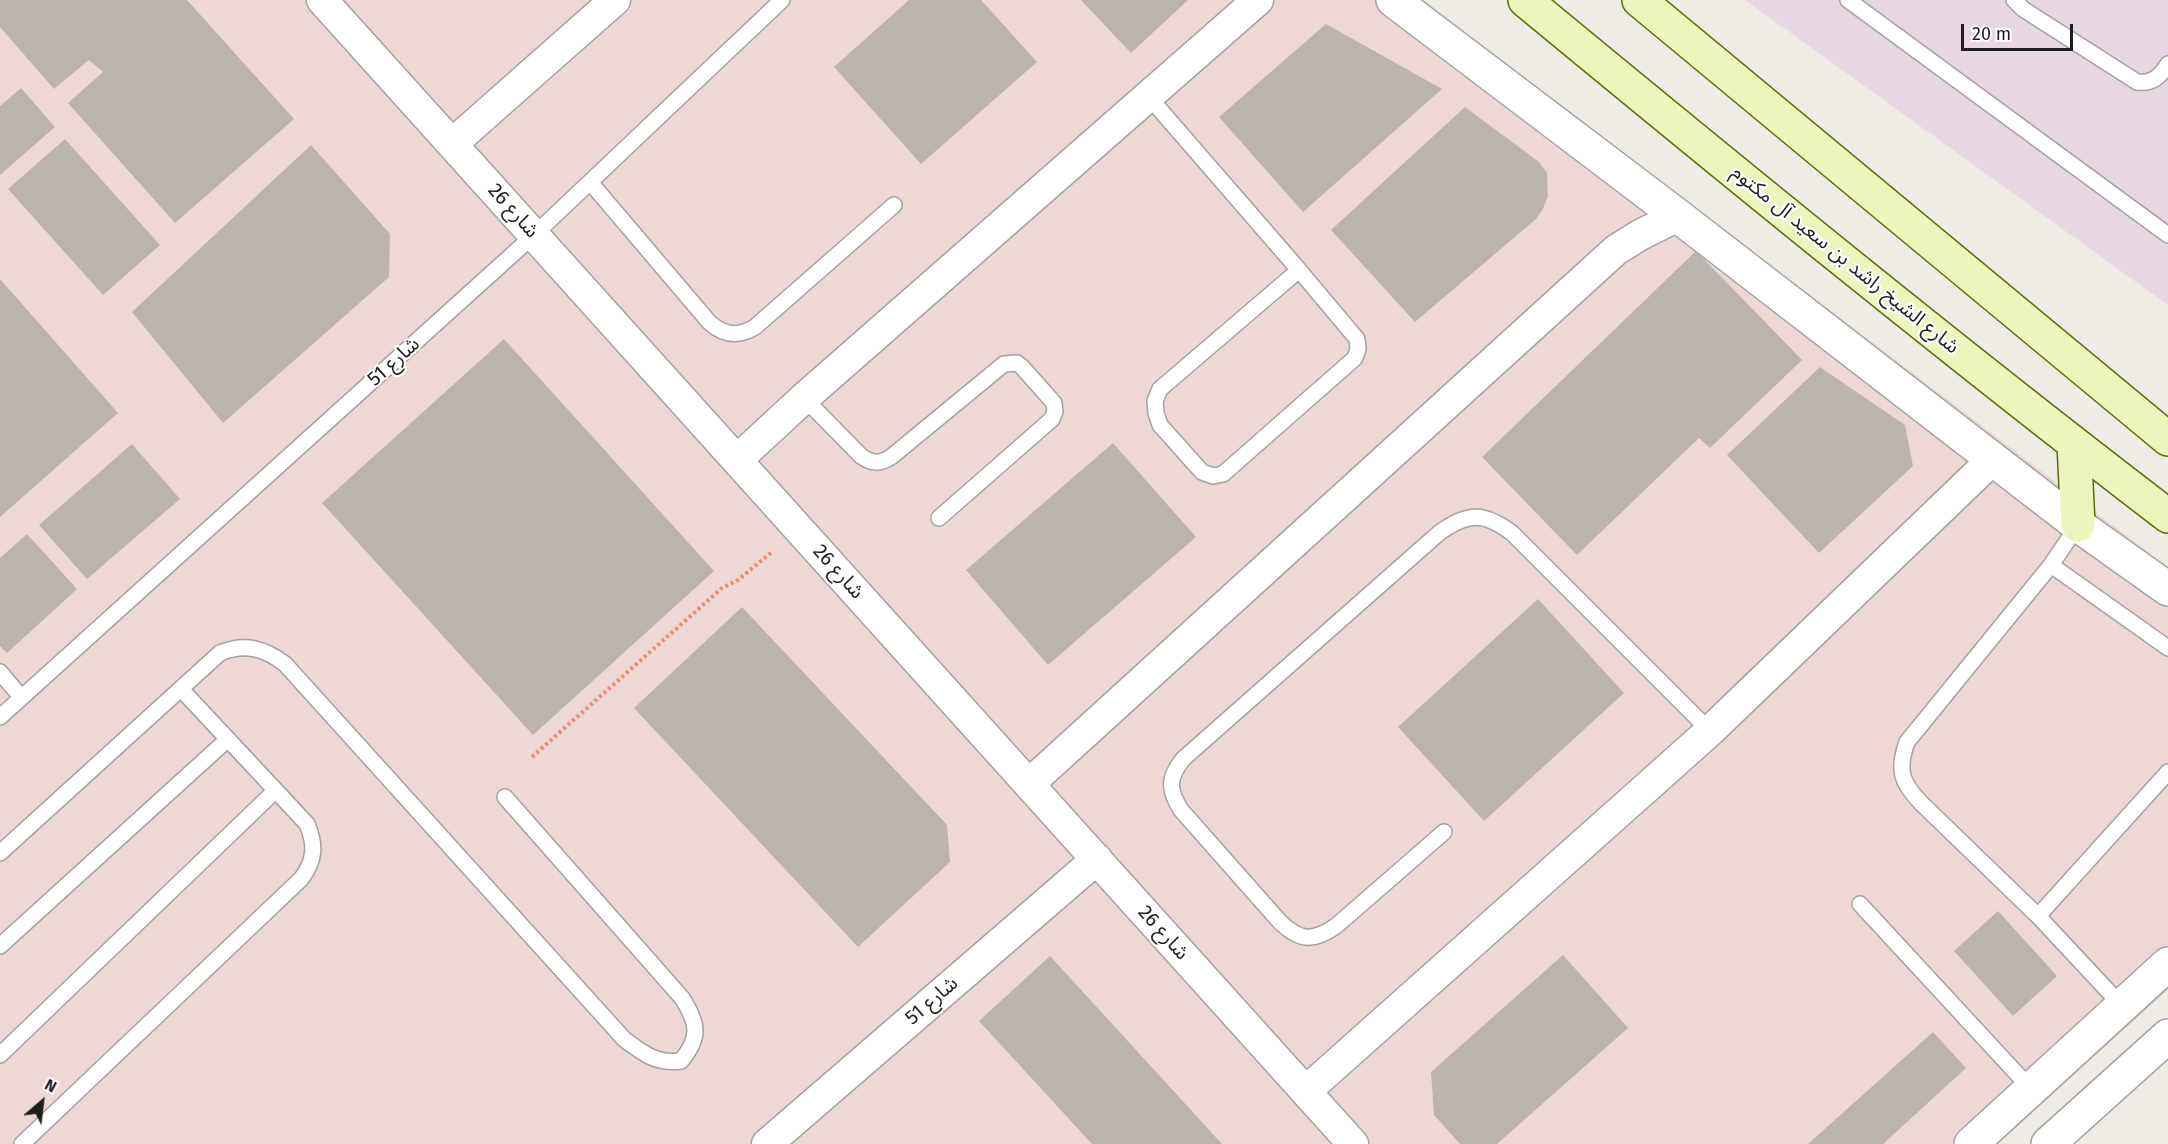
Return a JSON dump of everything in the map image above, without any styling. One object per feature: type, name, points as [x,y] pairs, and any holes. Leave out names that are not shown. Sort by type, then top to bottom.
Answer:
[{"type":"main road","name":"شارع الشيخ راشد بن سعيد آل مكتوم","points":[[1525,0],[2074,444],[2168,516]]},
{"type":"main road","points":[[1639,0],[2168,439]]},
{"type":"main road","points":[[2074,444],[2078,525]]},
{"type":"street","name":"شارع 26","points":[[322,0],[1353,1144]]},
{"type":"street","points":[[452,144],[615,0]]},
{"type":"street","points":[[737,460],[804,398],[1258,0]]},
{"type":"street","points":[[1392,0],[1678,216],[1992,460],[2168,589]]},
{"type":"street","points":[[1029,784],[1616,250],[1678,216]]},
{"type":"street","points":[[1306,1091],[1710,731],[1992,460]]},
{"type":"street","name":"شارع 51","points":[[768,1144],[1097,859]]},
{"type":"street","points":[[1971,1144],[2168,964]]},
{"type":"street","points":[[2049,1144],[2168,1036]]},
{"type":"lane","name":"شارع 51","points":[[0,717],[534,235],[782,0]]},
{"type":"lane","points":[[1848,0],[2168,235]]},
{"type":"lane","points":[[2014,0],[2023,9],[2137,82],[2152,81],[2160,76],[2168,64]]},
{"type":"lane","points":[[1149,97],[1299,270],[1357,339],[1358,349],[1355,358],[1223,474],[1213,476],[1202,472],[1160,425],[1155,401],[1160,389],[1299,270]]},
{"type":"lane","points":[[590,182],[709,322],[718,331],[732,335],[744,333],[756,327],[894,205]]},
{"type":"lane","points":[[804,398],[861,456],[876,463],[884,462],[1004,364],[1017,363],[1022,367],[1054,403],[1055,411],[1052,419],[939,518]]},
{"type":"lane","points":[[1444,832],[1336,926],[1322,936],[1307,938],[1292,933],[1280,922],[1181,810],[1173,798],[1171,784],[1174,770],[1184,759],[1439,533],[1456,521],[1476,517],[1495,521],[1512,533],[1710,731]]},
{"type":"lane","points":[[2078,525],[2051,565],[1907,742],[1901,758],[1902,775],[1909,790],[2038,916],[2122,1006]]},
{"type":"lane","points":[[2051,565],[2168,648]]},
{"type":"lane","points":[[0,853],[220,653],[232,648],[256,648],[272,653],[285,664],[624,1039],[651,1058],[669,1063],[681,1061],[696,1036],[693,1016],[682,998],[505,797]]},
{"type":"lane","points":[[0,672],[21,697]]},
{"type":"lane","points":[[22,1144],[293,887],[309,869],[314,844],[307,825],[181,689]]},
{"type":"lane","points":[[0,946],[228,739]]},
{"type":"lane","points":[[2038,916],[2168,772]]},
{"type":"lane","points":[[0,1055],[275,790]]},
{"type":"lane","points":[[1860,904],[2031,1089]]},
{"type":"path","points":[[532,757],[722,588],[738,580],[799,529]]},
{"type":"shaded area","points":[[0,0],[1422,0],[2168,567],[2168,990],[1998,1144],[0,1144]]},
{"type":"shaded area","points":[[1745,0],[2168,0],[2168,305]]},
{"type":"building","points":[[0,0],[187,0],[294,119],[175,223],[68,103],[103,72],[89,60],[54,89],[0,27]]},
{"type":"building","points":[[909,0],[981,0],[1037,62],[921,164],[834,67]]},
{"type":"building","points":[[1081,0],[1188,0],[1131,53]]},
{"type":"building","points":[[1326,24],[1442,89],[1303,212],[1219,117]]},
{"type":"building","points":[[21,88],[55,127],[0,175],[0,106]]},
{"type":"building","points":[[1465,107],[1539,162],[1547,173],[1548,196],[1536,219],[1415,322],[1331,230]]},
{"type":"building","points":[[65,139],[160,245],[103,295],[8,189]]},
{"type":"building","points":[[311,145],[390,234],[389,277],[223,423],[132,312]]},
{"type":"building","points":[[1696,251],[1802,360],[1710,448],[1699,438],[1577,555],[1482,457]]},
{"type":"building","points":[[0,279],[118,413],[0,517]]},
{"type":"building","points":[[504,339],[714,571],[533,735],[322,503]]},
{"type":"building","points":[[1820,367],[1905,425],[1913,466],[1819,553],[1727,455]]},
{"type":"building","points":[[1113,443],[1196,537],[1048,665],[966,570]]},
{"type":"building","points":[[132,444],[180,499],[87,579],[39,525]]},
{"type":"building","points":[[27,534],[77,589],[7,653],[0,646],[0,558]]},
{"type":"building","points":[[1538,599],[1624,693],[1484,821],[1398,727]]},
{"type":"building","points":[[742,607],[947,825],[950,862],[858,947],[634,708]]},
{"type":"building","points":[[1998,911],[2057,976],[2013,1016],[1954,951]]},
{"type":"building","points":[[1563,955],[1628,1028],[1497,1144],[1460,1144],[1434,1115],[1431,1072]]},
{"type":"building","points":[[1050,956],[1222,1144],[1092,1144],[979,1021]]},
{"type":"building","points":[[1933,1032],[1966,1068],[1883,1144],[1808,1144]]}]
